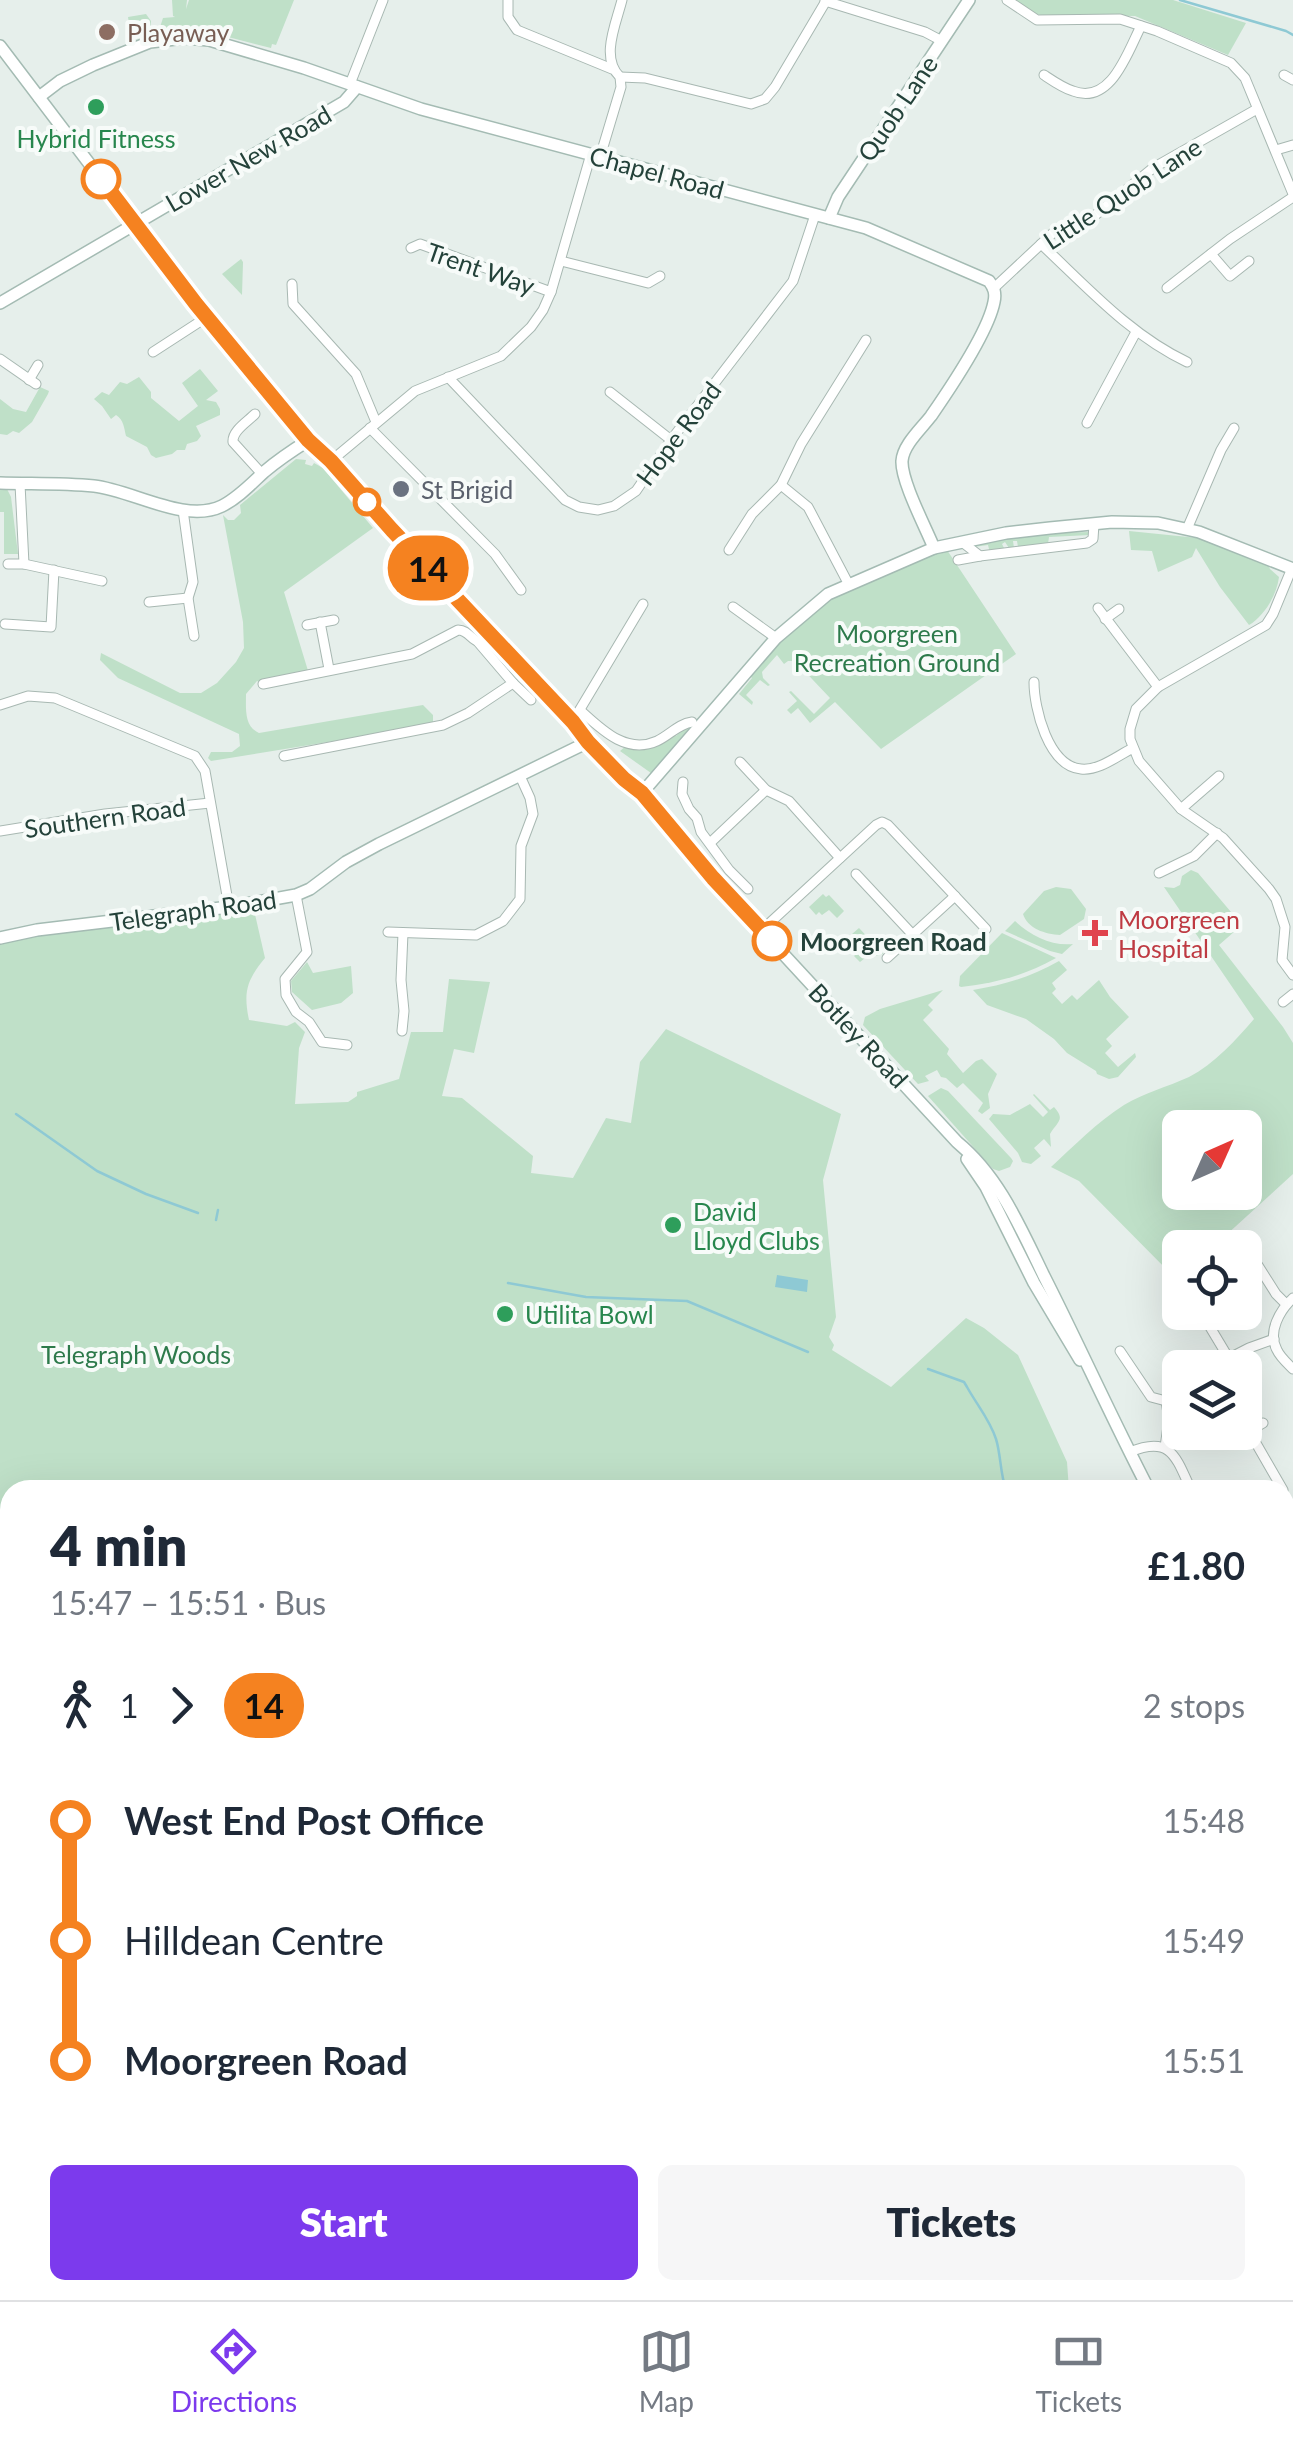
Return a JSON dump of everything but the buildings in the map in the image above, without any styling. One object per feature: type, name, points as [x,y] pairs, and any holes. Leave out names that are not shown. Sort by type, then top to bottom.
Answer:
[{"type":"street","points":[[354,85],[383,0]]},
{"type":"street","points":[[508,0],[508,16],[517,30],[616,73],[750,104],[765,99],[775,87],[824,1],[925,32],[942,41]]},
{"type":"street","points":[[331,461],[415,391],[492,360],[511,348],[536,320],[551,292],[621,87],[609,57],[622,0]]},
{"type":"street","name":"Quob Lane","points":[[829,218],[838,197],[969,0]]},
{"type":"street","points":[[1007,0],[1037,20],[1120,18],[1230,63],[1245,78],[1293,196],[1167,288]]},
{"type":"street","points":[[1044,76],[1076,94],[1099,91],[1113,80],[1141,26]]},
{"type":"street","name":"Chapel Road","points":[[39,96],[60,81],[156,40],[184,38],[221,44],[422,110],[866,228],[980,277],[994,288]]},
{"type":"street","name":"Botley Road","points":[[0,48],[206,317],[308,440],[588,742],[642,793],[706,869],[958,1142],[986,1187],[1058,1326],[1092,1376],[1144,1480]]},
{"type":"street","name":"Lower New Road","points":[[0,303],[344,102],[354,85]]},
{"type":"street","name":"Little Quob Lane","points":[[994,288],[1055,231],[1092,217],[1154,168],[1258,108]]},
{"type":"street","points":[[1276,150],[1293,145]]},
{"type":"street","name":"Hope Road","points":[[448,377],[565,500],[579,507],[607,508],[630,497],[792,281],[815,215]]},
{"type":"street","name":"Trent Way","points":[[410,248],[420,244],[551,292]]},
{"type":"street","points":[[1041,244],[1136,332],[1187,362]]},
{"type":"street","points":[[1211,254],[1230,276],[1249,261]]},
{"type":"street","points":[[561,261],[649,288],[660,276]]},
{"type":"street","points":[[292,284],[294,304],[356,374],[373,425],[498,552],[521,590]]},
{"type":"street","points":[[934,548],[904,474],[902,458],[950,390],[972,350],[995,301],[994,288]]},
{"type":"street","points":[[154,352],[206,317]]},
{"type":"street","points":[[1088,423],[1136,332]]},
{"type":"street","points":[[729,550],[752,514],[782,485],[801,444],[866,340]]},
{"type":"street","points":[[0,359],[32,382],[38,365]]},
{"type":"street","points":[[610,392],[671,440]]},
{"type":"street","points":[[255,414],[232,438],[262,474]]},
{"type":"street","points":[[1187,529],[1234,428]]},
{"type":"street","points":[[0,483],[71,484],[114,489],[183,510],[218,508],[308,440]]},
{"type":"street","points":[[20,484],[24,564]]},
{"type":"street","points":[[782,485],[808,508],[848,583]]},
{"type":"street","points":[[183,510],[193,582],[188,598],[194,636]]},
{"type":"street","points":[[642,793],[776,638],[828,594],[848,583],[934,548],[1006,533],[1094,524],[1158,523],[1187,529],[1293,569],[1266,624],[1158,686],[1141,702],[1130,729],[1132,748],[1181,808],[1248,863],[1276,899],[1285,927],[1282,960],[1293,974]]},
{"type":"street","points":[[958,560],[1088,542],[1093,538],[1094,524]]},
{"type":"street","points":[[962,541],[980,556]]},
{"type":"street","points":[[8,564],[102,581]]},
{"type":"street","points":[[5,624],[52,626],[54,570]]},
{"type":"street","points":[[150,602],[188,598]]},
{"type":"street","points":[[573,722],[643,604]]},
{"type":"street","points":[[733,607],[776,638]]},
{"type":"street","points":[[1098,608],[1158,686]]},
{"type":"street","points":[[1105,619],[1120,609]]},
{"type":"street","points":[[306,625],[334,620]]},
{"type":"street","points":[[320,622],[329,669]]},
{"type":"street","points":[[263,684],[412,654],[458,630],[478,642],[530,700]]},
{"type":"street","points":[[478,642],[490,635]]},
{"type":"street","points":[[1034,682],[1037,714],[1063,760],[1081,769],[1096,768],[1132,748]]},
{"type":"street","points":[[284,756],[444,726],[513,683]]},
{"type":"street","points":[[0,704],[28,696],[56,698],[190,752],[205,771],[230,907]]},
{"type":"street","points":[[580,710],[610,736],[638,745],[654,743],[692,722]]},
{"type":"street","name":"Telegraph Road","points":[[0,938],[296,895],[379,844],[588,742]]},
{"type":"street","points":[[740,762],[766,790],[789,802],[840,858]]},
{"type":"street","points":[[388,932],[476,935],[503,920],[520,899],[521,846],[533,814],[520,776]]},
{"type":"street","points":[[1181,808],[1219,776]]},
{"type":"street","points":[[683,782],[682,794],[698,818],[701,832],[748,890]]},
{"type":"street","points":[[710,843],[766,790]]},
{"type":"street","name":"Southern Road","points":[[0,831],[210,802]]},
{"type":"street","points":[[762,930],[882,822],[986,929]]},
{"type":"street","points":[[1159,873],[1194,856],[1217,834]]},
{"type":"street","points":[[856,874],[912,934]]},
{"type":"street","points":[[296,895],[306,952],[286,979],[286,996],[322,1042],[348,1045]]},
{"type":"street","points":[[886,958],[955,896]]},
{"type":"street","points":[[402,1031],[403,933]]},
{"type":"street","points":[[1283,1002],[1293,994]]},
{"type":"street","points":[[1262,1271],[1276,1294],[1290,1301],[1274,1327],[1274,1339],[1277,1351],[1293,1369]]},
{"type":"street","points":[[1246,1350],[1274,1339]]},
{"type":"street","points":[[1120,1351],[1128,1373],[1151,1397],[1162,1400]]},
{"type":"street","points":[[1130,1452],[1162,1447]]},
{"type":"street","points":[[1167,1450],[1186,1480]]},
{"type":"street","points":[[1255,1450],[1277,1480]]},
{"type":"green space","points":[[172,0],[187,0],[186,9],[189,0],[294,0],[276,45],[271,48],[228,37],[227,31],[226,36],[158,33],[163,18],[175,17]]},
{"type":"green space","points":[[1015,0],[1173,0],[1246,23],[1228,55],[1135,16],[1041,15]]},
{"type":"green space","points":[[146,14],[151,21],[150,34],[132,41],[128,17]]},
{"type":"green space","points":[[241,259],[243,262],[242,295],[222,274]]},
{"type":"green space","points":[[200,369],[218,391],[206,400],[216,402],[220,415],[196,426],[201,436],[197,441],[172,454],[156,458],[151,455],[147,447],[126,436],[119,417],[111,419],[94,399],[102,392],[109,395],[120,382],[127,384],[139,377],[151,398],[179,421],[198,406],[182,383]]},
{"type":"green space","points":[[40,387],[49,391],[32,422],[19,433],[0,434],[0,399],[13,409],[26,412]]},
{"type":"green space","points":[[296,459],[323,468],[373,528],[284,592],[309,674],[263,684],[257,681],[246,694],[248,722],[259,733],[423,705],[433,715],[433,725],[211,761],[211,752],[232,752],[240,746],[239,734],[118,678],[100,660],[101,653],[180,693],[201,693],[217,683],[244,648],[243,622],[223,515],[234,520],[241,513],[240,505]]},
{"type":"green space","points":[[0,489],[7,489],[11,497],[18,554],[4,554]]},
{"type":"green space","points":[[1129,531],[1198,538],[1268,565],[1279,577],[1273,598],[1249,625],[1196,548],[1192,557],[1158,572],[1152,551],[1131,550]]},
{"type":"green space","points":[[1090,532],[1049,537],[1048,544],[1018,547],[1017,541],[1013,541],[1014,548],[1005,542],[1004,548],[990,553],[988,545],[973,544],[1053,533]]},
{"type":"green space","name":"Moorgreen Recreation Ground","points":[[947,550],[1016,654],[881,749],[835,702],[810,723],[798,708],[791,714],[787,710],[797,701],[791,691],[814,714],[830,698],[795,661],[784,664],[777,655],[762,672],[770,685],[760,680],[746,695],[752,705],[739,694],[781,642],[830,597]]},
{"type":"green space","points":[[691,726],[651,773],[620,751],[626,746],[676,736],[681,728]]},
{"type":"green space","points":[[1191,870],[1198,873],[1242,925],[1219,945],[1293,1043],[1293,1174],[1262,1202],[1262,1110],[1162,1110],[1162,1210],[1254,1210],[1232,1230],[1162,1230],[1162,1265],[1079,1181],[1051,1167],[1124,1105],[1207,1065],[1254,1019],[1164,887],[1180,885],[1182,876]]},
{"type":"green space","points":[[1056,887],[1071,889],[1086,909],[1084,919],[1060,935],[1038,930],[1023,914],[1044,891]]},
{"type":"green space","points":[[823,894],[844,911],[837,918],[829,910],[816,915],[809,907]]},
{"type":"green space","name":"Telegraph Woods","points":[[254,910],[265,958],[248,986],[249,1020],[287,1026],[295,1022],[305,1032],[299,1048],[295,1104],[348,1102],[357,1092],[399,1079],[411,1032],[443,1032],[449,979],[490,982],[474,1053],[454,1049],[442,1096],[462,1098],[533,1156],[531,1173],[573,1178],[606,1118],[631,1123],[640,1062],[666,1029],[841,1114],[823,1180],[836,1317],[829,1337],[834,1345],[832,1350],[891,1387],[966,1318],[1018,1355],[1067,1462],[1068,1480],[0,1480],[0,944],[60,932]]},
{"type":"green space","points":[[1015,921],[1042,939],[1073,944],[1062,954],[1050,951],[1005,931]]},
{"type":"green space","points":[[859,928],[874,944],[871,947],[877,953],[882,948],[883,954],[860,962],[854,956],[860,943],[852,934]]},
{"type":"green space","points":[[1002,933],[1056,958],[1010,977],[959,986],[960,976]]},
{"type":"green space","points":[[1059,961],[1067,970],[1052,983],[1056,989],[1052,993],[1062,1004],[1072,995],[1077,1000],[1099,980],[1129,1017],[1106,1039],[1112,1046],[1105,1053],[1118,1067],[1135,1053],[1136,1057],[1118,1077],[1109,1079],[1097,1074],[1026,1019],[987,1005],[973,990],[1017,980]]},
{"type":"green space","points":[[307,962],[313,973],[351,966],[353,993],[341,1003],[312,1010],[292,992],[291,981]]},
{"type":"green space","points":[[943,990],[928,1005],[933,1010],[923,1020],[949,1049],[947,1054],[963,1073],[982,1059],[997,1074],[988,1094],[990,1108],[982,1114],[978,1111],[983,1103],[963,1083],[957,1088],[937,1070],[925,1076],[929,1081],[918,1084],[863,1025],[865,1017],[880,1009]]},
{"type":"green space","points":[[941,1088],[1011,1158],[1010,1167],[993,1169],[928,1096]]},
{"type":"green space","points":[[1034,1094],[1050,1110],[1054,1107],[1060,1118],[1050,1134],[1051,1147],[1044,1139],[1034,1148],[1041,1156],[1031,1164],[1022,1162],[989,1119],[993,1114],[1010,1115],[1030,1104],[1043,1117],[1048,1112]]},
{"type":"water","points":[[777,1275],[808,1280],[807,1292],[775,1287]]},
{"type":"waterway","points":[[1180,0],[1293,35]]},
{"type":"waterway","points":[[16,1114],[97,1171],[198,1213]]},
{"type":"waterway","points":[[216,1220],[218,1210]]},
{"type":"waterway","points":[[508,1283],[586,1297],[687,1301],[808,1352]]},
{"type":"waterway","points":[[928,1369],[964,1382],[993,1432],[1004,1480]]},
{"type":"bus line","name":"14","points":[[101,179],[196,304],[308,440],[588,742],[642,793],[772,941]]},
{"type":"place","name":"Playaway","points":[[107,32]]},
{"type":"place","name":"Hybrid Fitness","points":[[96,107]]},
{"type":"place","name":"St Brigid","points":[[401,489]]},
{"type":"place","name":"Moorgreen Hospital","points":[[1095,933]]},
{"type":"place","name":"Moorgreen Road","points":[[772,941]]},
{"type":"place","name":"David Lloyd Clubs","points":[[673,1225]]},
{"type":"place","name":"Utilita Bowl","points":[[505,1314]]}]
